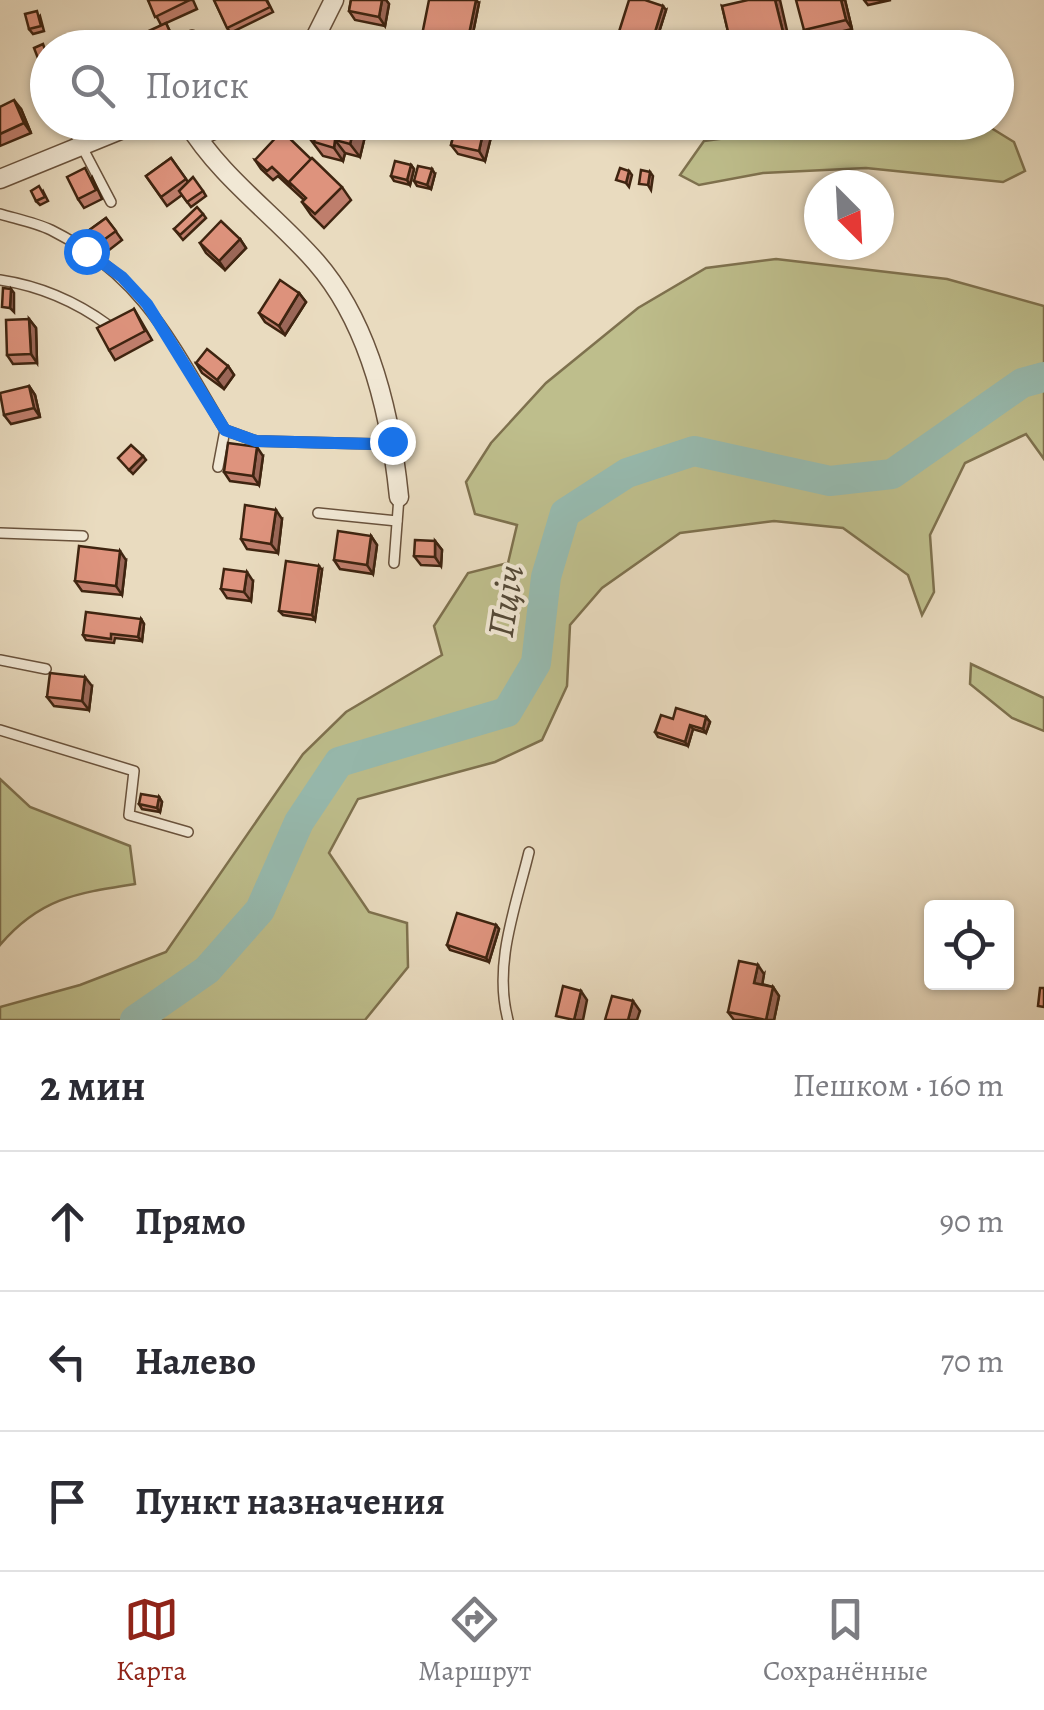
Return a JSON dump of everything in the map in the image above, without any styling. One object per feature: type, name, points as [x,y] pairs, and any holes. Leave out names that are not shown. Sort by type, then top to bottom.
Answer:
[{"type":"street","points":[[319,30],[334,0]]},
{"type":"street","points":[[0,180],[100,140]]},
{"type":"street","points":[[198,140],[220,168],[314,260],[342,297],[364,348],[392,441],[399,497]]},
{"type":"lane","points":[[78,140],[111,202]]},
{"type":"lane","points":[[0,214],[50,230],[122,277],[171,339],[225,430],[256,441],[392,441]]},
{"type":"lane","points":[[0,280],[57,295],[108,325]]},
{"type":"lane","points":[[218,466],[225,430]]},
{"type":"lane","points":[[394,563],[399,497]]},
{"type":"lane","points":[[318,513],[398,521]]},
{"type":"lane","points":[[0,533],[83,536]]},
{"type":"lane","points":[[0,660],[46,669]]},
{"type":"lane","points":[[0,730],[134,771],[129,815],[188,832]]},
{"type":"lane","points":[[508,1020],[502,1000],[503,960],[529,852]]},
{"type":"green space","points":[[712,140],[1011,140],[1025,171],[1003,182],[866,168],[763,173],[699,185],[680,175],[704,141]]},
{"type":"green space","points":[[776,259],[947,279],[1044,306],[1044,459],[1026,434],[965,463],[930,535],[934,592],[922,615],[908,575],[843,528],[774,521],[680,533],[602,588],[570,625],[567,686],[542,740],[495,762],[358,799],[329,853],[369,912],[407,923],[408,967],[365,1020],[0,1020],[0,1007],[80,985],[166,952],[303,754],[346,712],[442,655],[434,626],[468,573],[508,563],[517,525],[475,514],[466,482],[491,443],[546,383],[638,308],[706,268]]},
{"type":"green space","points":[[971,664],[1044,698],[1044,731],[1012,718],[970,684]]},
{"type":"green space","points":[[0,779],[30,807],[130,846],[135,884],[95,891],[45,907],[0,945]]},
{"type":"building","points":[[148,0],[190,0],[155,17]]},
{"type":"building","points":[[214,0],[266,0],[270,7],[227,28]]},
{"type":"building","points":[[351,0],[382,0],[379,17],[349,11]]},
{"type":"building","points":[[429,0],[476,0],[470,30],[423,30]]},
{"type":"building","points":[[629,0],[663,6],[656,30],[620,30]]},
{"type":"building","points":[[748,0],[775,0],[782,30],[728,30],[722,6]]},
{"type":"building","points":[[796,0],[841,0],[846,20],[804,30]]},
{"type":"building","points":[[37,11],[41,26],[29,29],[25,14]]},
{"type":"building","points":[[166,23],[169,30],[151,30]]},
{"type":"building","points":[[14,100],[24,123],[0,134],[0,107]]},
{"type":"building","points":[[274,140],[291,140],[311,159],[289,182],[292,186],[272,167],[267,171],[255,160]]},
{"type":"building","points":[[314,140],[335,140],[334,148]]},
{"type":"building","points":[[452,140],[481,140],[479,151],[451,145]]},
{"type":"building","points":[[171,158],[186,179],[161,197],[146,176]]},
{"type":"building","points":[[312,158],[342,187],[315,214],[302,202],[306,198],[289,182]]},
{"type":"building","points":[[395,161],[411,165],[407,180],[391,176]]},
{"type":"building","points":[[418,166],[432,169],[427,185],[414,181]]},
{"type":"building","points":[[85,168],[96,190],[78,199],[67,177]]},
{"type":"building","points":[[620,168],[629,171],[626,183],[616,180]]},
{"type":"building","points":[[641,170],[650,172],[648,185],[639,184]]},
{"type":"building","points":[[193,177],[203,191],[187,202],[179,191]]},
{"type":"building","points":[[39,186],[45,197],[36,201],[31,191]]},
{"type":"building","points":[[197,207],[203,214],[180,235],[174,229]]},
{"type":"building","points":[[106,218],[116,231],[98,244],[88,231]]},
{"type":"building","points":[[221,221],[240,239],[219,261],[200,243]]},
{"type":"building","points":[[280,280],[299,293],[279,326],[259,313]]},
{"type":"building","points":[[3,288],[11,289],[10,308],[2,307]]},
{"type":"building","points":[[134,309],[145,331],[109,350],[97,328]]},
{"type":"building","points":[[29,319],[31,354],[7,355],[6,320]]},
{"type":"building","points":[[207,349],[228,366],[217,380],[196,363]]},
{"type":"building","points":[[29,386],[34,408],[4,415],[0,393]]},
{"type":"building","points":[[228,443],[257,447],[253,476],[224,472]]},
{"type":"building","points":[[131,445],[143,456],[129,470],[118,458]]},
{"type":"building","points":[[245,505],[276,510],[271,544],[241,539]]},
{"type":"building","points":[[338,531],[371,536],[367,565],[334,560]]},
{"type":"building","points":[[415,540],[435,541],[435,557],[414,556]]},
{"type":"building","points":[[79,546],[120,551],[116,586],[75,581]]},
{"type":"building","points":[[286,561],[319,566],[312,615],[279,611]]},
{"type":"building","points":[[224,569],[247,572],[244,592],[221,589]]},
{"type":"building","points":[[86,612],[141,619],[138,637],[83,635]]},
{"type":"building","points":[[50,673],[85,677],[82,701],[47,697]]},
{"type":"building","points":[[676,708],[706,717],[703,729],[690,725],[685,742],[655,732],[661,715],[673,719]]},
{"type":"building","points":[[141,794],[159,797],[157,808],[139,804]]},
{"type":"building","points":[[457,913],[496,925],[486,958],[447,945]]},
{"type":"building","points":[[739,961],[758,965],[754,983],[773,987],[766,1020],[728,1012]]},
{"type":"building","points":[[563,986],[581,991],[574,1020],[556,1016]]},
{"type":"building","points":[[1040,988],[1044,988],[1044,1007],[1038,1006]]},
{"type":"building","points":[[612,996],[633,1001],[628,1020],[605,1020]]},
{"type":"waterway","name":"Пціч","points":[[135,1020],[207,970],[260,910],[299,822],[339,762],[507,712],[536,663],[546,577],[565,513],[627,473],[694,451],[830,481],[892,474],[1022,383],[1044,377]]},
{"type":"route","points":[[86,251],[122,277],[147,304],[225,430],[256,441],[392,441]]}]
